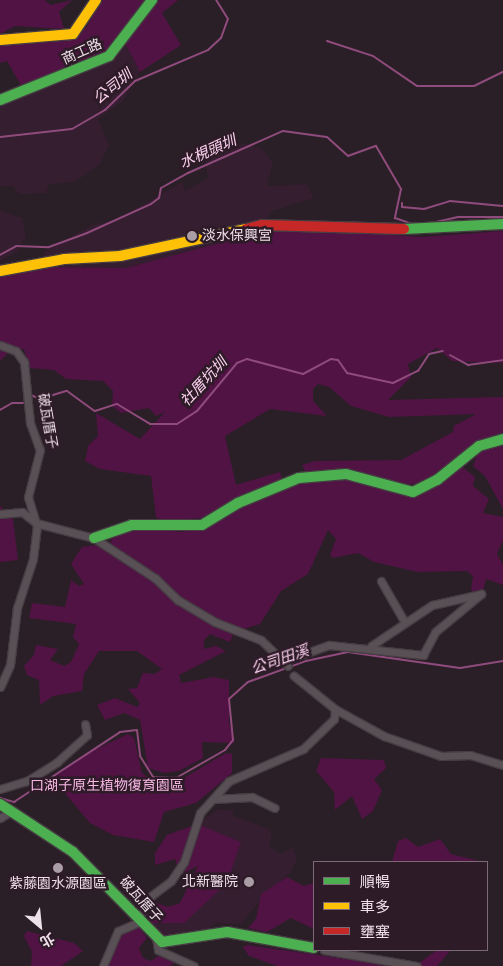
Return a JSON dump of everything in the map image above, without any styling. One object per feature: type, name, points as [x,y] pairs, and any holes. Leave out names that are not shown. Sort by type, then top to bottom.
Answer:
[{"type":"street","points":[[0,40],[73,34],[96,0]]},
{"type":"street","name":"商工路","points":[[0,100],[109,56],[152,0]]},
{"type":"street","points":[[0,271],[64,259],[120,256],[262,225],[427,230],[462,222],[503,224]]},
{"type":"street","name":"破瓦厝子","points":[[0,345],[16,352],[27,369],[30,423],[40,450],[28,497],[36,523],[32,564],[17,608],[12,657],[0,688]]},
{"type":"street","points":[[94,538],[132,525],[202,525],[238,503],[299,478],[346,474],[413,492],[437,480],[479,446],[503,438]]},
{"type":"street","points":[[0,514],[22,512],[36,523],[94,538],[155,578],[178,600],[215,622],[261,640],[286,663],[329,645],[372,646],[422,656],[435,632],[481,594],[432,605],[404,621],[372,646]]},
{"type":"street","points":[[381,581],[404,621]]},
{"type":"street","points":[[294,676],[335,709],[384,736],[441,756],[470,755],[503,765]]},
{"type":"street","points":[[103,966],[118,931],[140,919],[152,896],[171,881],[184,862],[200,813],[238,775],[303,749],[328,726],[335,709]]},
{"type":"street","points":[[0,789],[27,781],[57,762],[87,735],[85,724]]},
{"type":"street","points":[[213,799],[252,797],[275,808]]},
{"type":"street","name":"破瓦厝子","points":[[2,810],[73,852],[156,937],[170,942],[227,932],[313,948]]},
{"type":"street","points":[[156,937],[158,950],[194,966]]},
{"type":"street","points":[[330,951],[417,966]]},
{"type":"shaded area","points":[[122,37],[140,72],[124,100],[98,119],[109,145],[100,164],[75,182],[49,184],[46,193],[19,194],[13,186],[0,186],[0,98]]},
{"type":"shaded area","points":[[244,143],[262,149],[273,163],[267,186],[307,184],[314,198],[272,211],[258,233],[193,251],[126,268],[46,267],[44,252],[92,225],[116,220],[182,182],[185,191],[208,178],[205,157]]},
{"type":"shaded area","points":[[0,210],[22,218],[26,236],[18,251],[0,261]]},
{"type":"shaded area","name":"北新醫院","points":[[218,809],[234,811],[233,816],[267,828],[272,833],[269,846],[281,854],[293,847],[297,859],[291,872],[267,892],[241,924],[216,923],[210,930],[164,939],[150,928],[150,919],[176,919],[214,895],[198,831],[200,822]]},
{"type":"green space","points":[[0,0],[44,0],[51,5],[72,0],[59,12],[64,29],[15,26],[0,34]]},
{"type":"green space","points":[[101,0],[178,0],[162,13],[181,45],[140,72],[122,37],[106,55],[23,89],[7,61],[0,63],[0,43],[18,38],[64,40],[86,28]]},
{"type":"green space","points":[[262,226],[422,237],[503,231],[503,363],[452,361],[437,348],[408,364],[411,377],[388,400],[503,397],[503,437],[426,483],[397,485],[351,470],[305,471],[302,465],[315,461],[401,460],[453,432],[454,426],[476,414],[389,417],[351,406],[329,387],[318,384],[313,389],[313,401],[327,416],[270,409],[225,436],[236,485],[280,472],[282,480],[212,517],[163,521],[156,517],[151,476],[100,469],[85,461],[88,446],[98,436],[96,413],[140,439],[165,412],[156,416],[149,408],[121,413],[112,406],[113,391],[103,381],[66,379],[54,370],[29,368],[24,349],[11,350],[0,361],[0,276],[46,267],[126,268],[258,233]]},
{"type":"green space","points":[[503,443],[503,509],[485,476],[473,466],[479,450]]},
{"type":"green space","points":[[461,466],[475,477],[473,486],[489,499],[483,513],[503,517],[503,540],[497,554],[503,565],[503,585],[486,579],[480,602],[471,589],[473,576],[467,571],[418,572],[374,562],[358,553],[333,558],[330,555],[336,539],[328,530],[308,574],[281,591],[260,624],[234,632],[230,642],[210,634],[204,640],[204,649],[216,646],[226,651],[179,675],[181,683],[214,677],[229,680],[229,723],[235,743],[202,742],[203,758],[179,771],[164,773],[148,768],[140,720],[124,713],[105,720],[97,705],[115,698],[137,707],[140,703],[128,689],[137,688],[143,673],[155,674],[162,669],[137,651],[99,651],[84,674],[82,691],[53,696],[40,705],[39,680],[27,675],[24,666],[34,655],[36,645],[58,649],[50,660],[64,666],[71,662],[79,644],[73,637],[76,624],[29,618],[32,603],[65,607],[71,580],[79,586],[84,584],[71,564],[82,547],[95,545],[108,552],[113,535],[142,526],[181,532],[206,528],[246,503],[303,481],[342,475],[404,492]]},
{"type":"green space","points":[[0,506],[13,519],[18,560],[0,562]]},
{"type":"green space","name":"口湖子原生植物復育園區","points":[[128,734],[134,738],[142,773],[155,783],[165,785],[182,779],[226,753],[232,754],[232,773],[196,803],[164,812],[154,842],[113,835],[90,823],[63,791],[41,787],[90,752]]},
{"type":"green space","points":[[321,758],[384,760],[386,768],[374,779],[382,790],[373,811],[362,819],[352,796],[335,810],[334,792],[316,771]]},
{"type":"green space","points":[[197,824],[241,842],[227,883],[184,923],[151,923],[154,902],[168,907],[180,903],[198,866],[180,875],[175,859],[155,865],[155,853],[167,835]]},
{"type":"green space","points":[[406,838],[418,847],[440,839],[451,854],[479,861],[392,861],[398,841]]},
{"type":"green space","points":[[287,877],[304,886],[313,883],[313,929],[291,918],[267,932],[248,928],[256,919],[261,894]]},
{"type":"green space","points":[[138,926],[147,938],[139,948],[143,958],[150,961],[161,955],[180,960],[169,966],[107,966],[120,932]]},
{"type":"green space","points":[[27,931],[74,943],[83,951],[61,966],[31,966],[32,952],[24,936]]},
{"type":"green space","points":[[247,945],[384,966],[277,966],[249,956],[243,947]]},
{"type":"green space","points":[[436,951],[450,951],[437,966],[415,966]]},
{"type":"waterway","name":"公司圳","points":[[0,137],[72,129],[105,110],[135,81],[208,50],[221,38],[228,19],[216,0]]},
{"type":"waterway","points":[[327,41],[373,56],[417,86],[474,86],[503,72]]},
{"type":"waterway","name":"水梘頭圳","points":[[0,255],[16,246],[49,247],[87,233],[151,204],[159,198],[161,188],[188,173],[283,131],[327,137],[348,156],[376,146],[401,189],[395,218],[415,225]]},
{"type":"waterway","name":"水梘頭圳","points":[[402,203],[402,207],[424,209],[450,201],[503,206]]},
{"type":"waterway","name":"水梘頭圳","points":[[423,225],[459,217],[503,217]]},
{"type":"waterway","name":"社厝坑圳","points":[[31,395],[40,399],[67,391],[95,411],[117,404],[150,424],[177,424],[197,411],[237,363],[247,359],[303,374],[331,359],[338,360],[347,373],[393,383],[418,371],[429,354],[443,351]]},
{"type":"waterway","name":"社厝坑圳","points":[[450,355],[468,365],[503,360]]},
{"type":"waterway","name":"社厝坑圳","points":[[0,410],[12,403],[23,403]]},
{"type":"waterway","name":"公司田溪","points":[[0,798],[14,802],[120,732],[137,730],[140,756],[153,777],[176,778],[225,750],[233,740],[229,699],[248,682],[306,661],[348,652],[460,668],[503,661]]},
{"type":"traffic: fast","points":[[0,100],[109,56],[152,0]]},
{"type":"traffic: fast","points":[[404,229],[503,224]]},
{"type":"traffic: fast","points":[[94,538],[132,525],[202,525],[238,503],[299,478],[346,474],[413,492],[437,480],[479,446],[503,439]]},
{"type":"traffic: fast","points":[[0,804],[73,852],[162,942],[227,932],[313,948]]},
{"type":"traffic: slow","points":[[0,40],[73,34],[96,0]]},
{"type":"traffic: slow","points":[[0,271],[64,259],[120,256],[246,229]]},
{"type":"traffic: jam","points":[[246,229],[262,225],[404,229]]},
{"type":"place","name":"淡水保興宮","points":[[192,236]]},
{"type":"place","name":"紫藤園水源園區","points":[[58,868]]},
{"type":"place","name":"北新醫院","points":[[249,882]]}]
